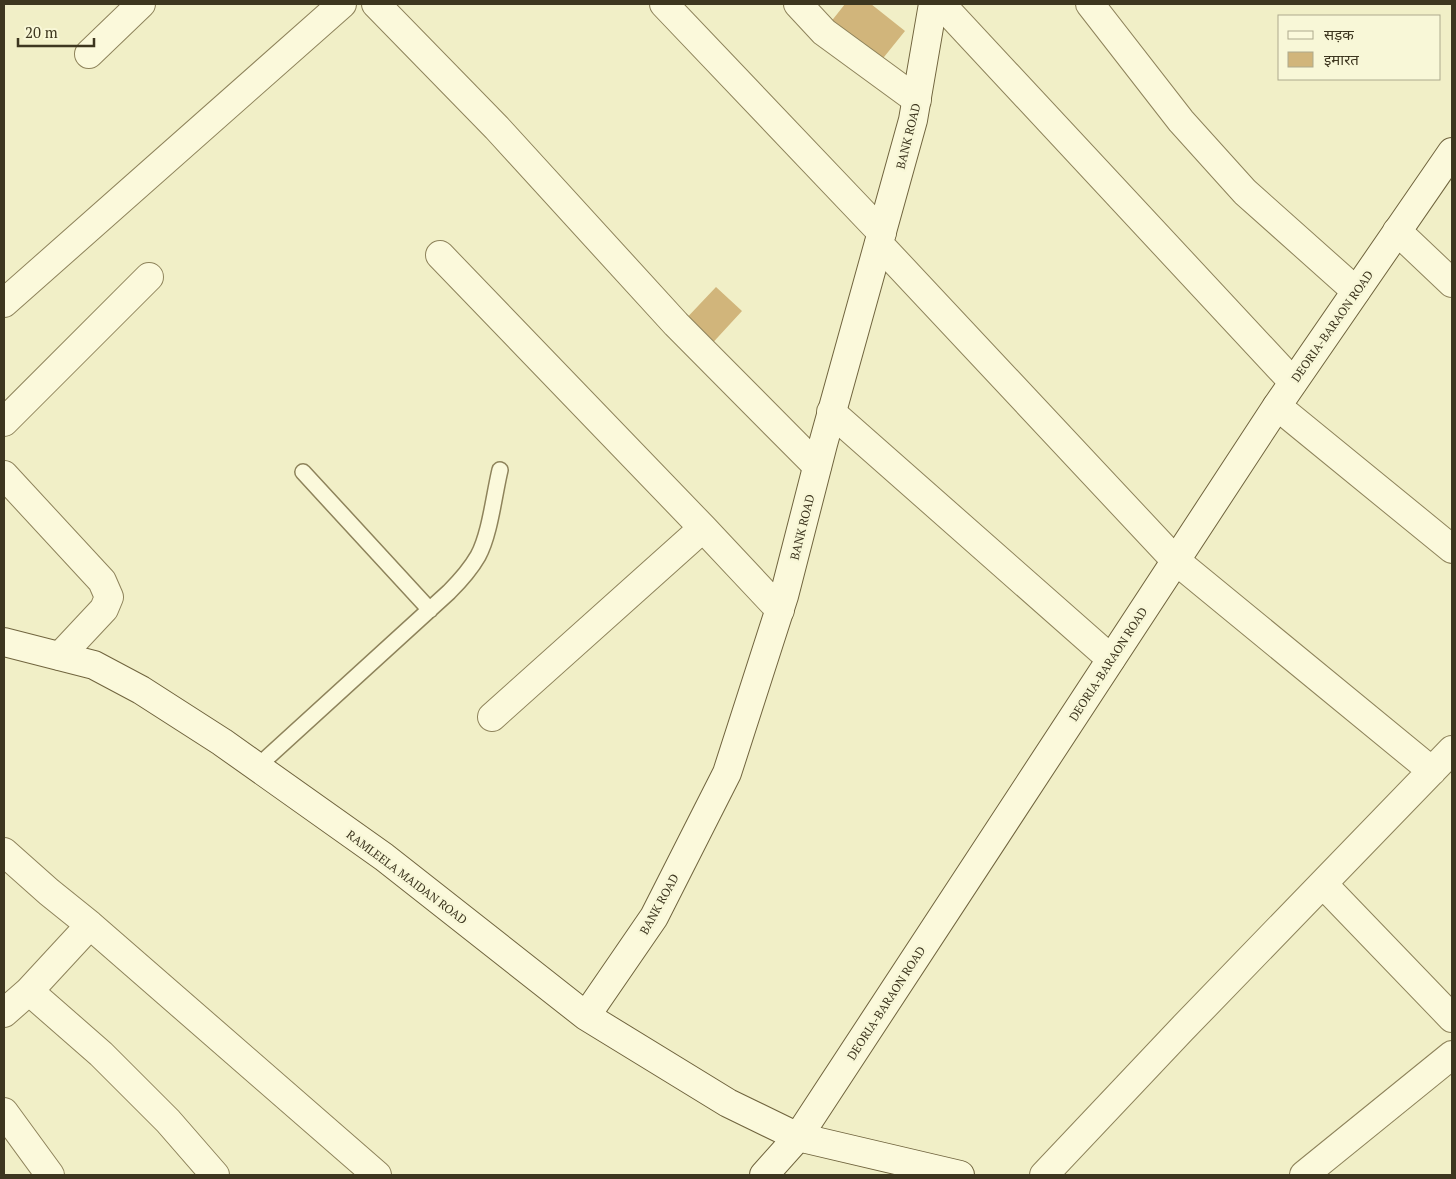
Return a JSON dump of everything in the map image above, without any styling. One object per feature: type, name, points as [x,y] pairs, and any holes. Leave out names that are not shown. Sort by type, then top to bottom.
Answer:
[{"type":"street","points":[[89,54],[141,4]]},
{"type":"street","points":[[4,303],[342,4]]},
{"type":"street","points":[[376,4],[497,128],[676,324],[817,466]]},
{"type":"street","points":[[664,4],[1175,560],[1432,771]]},
{"type":"street","points":[[798,4],[824,32],[917,100]]},
{"type":"street","name":"BANK ROAD","points":[[586,1016],[654,917],[727,773],[780,610],[831,412],[913,120],[933,4]]},
{"type":"street","points":[[941,4],[1294,382]]},
{"type":"street","points":[[1090,4],[1181,121],[1245,192],[1356,291]]},
{"type":"street","name":"DEORIA-BARAON ROAD","points":[[764,1175],[798,1137],[1276,406],[1452,152]]},
{"type":"street","points":[[1397,231],[1452,283]]},
{"type":"street","points":[[440,255],[780,610]]},
{"type":"street","points":[[4,422],[149,277]]},
{"type":"street","points":[[1276,406],[1452,549]]},
{"type":"street","points":[[831,412],[1111,659]]},
{"type":"street","points":[[4,475],[102,582],[110,597],[104,609],[60,656]]},
{"type":"street","points":[[492,717],[703,528]]},
{"type":"street","name":"RAMLEELA MAIDAN ROAD","points":[[4,642],[94,665],[141,690],[257,767],[384,857],[586,1016],[728,1103],[798,1137],[960,1175]]},
{"type":"street","points":[[1044,1175],[1182,1029],[1452,750]]},
{"type":"street","points":[[4,852],[377,1175]]},
{"type":"street","points":[[1323,884],[1452,1018]]},
{"type":"street","points":[[4,1013],[29,991],[90,925]]},
{"type":"street","points":[[29,991],[101,1054],[168,1122],[215,1175]]},
{"type":"street","points":[[1304,1175],[1452,1055]]},
{"type":"street","points":[[4,1112],[50,1175]]},
{"type":"lane","points":[[257,767],[466,575],[479,554],[486,536],[500,470]]},
{"type":"lane","points":[[303,472],[430,610]]},
{"type":"building","points":[[845,4],[871,4],[905,31],[880,62],[830,23]]},
{"type":"building","points":[[716,287],[742,311],[707,349],[681,324]]}]
